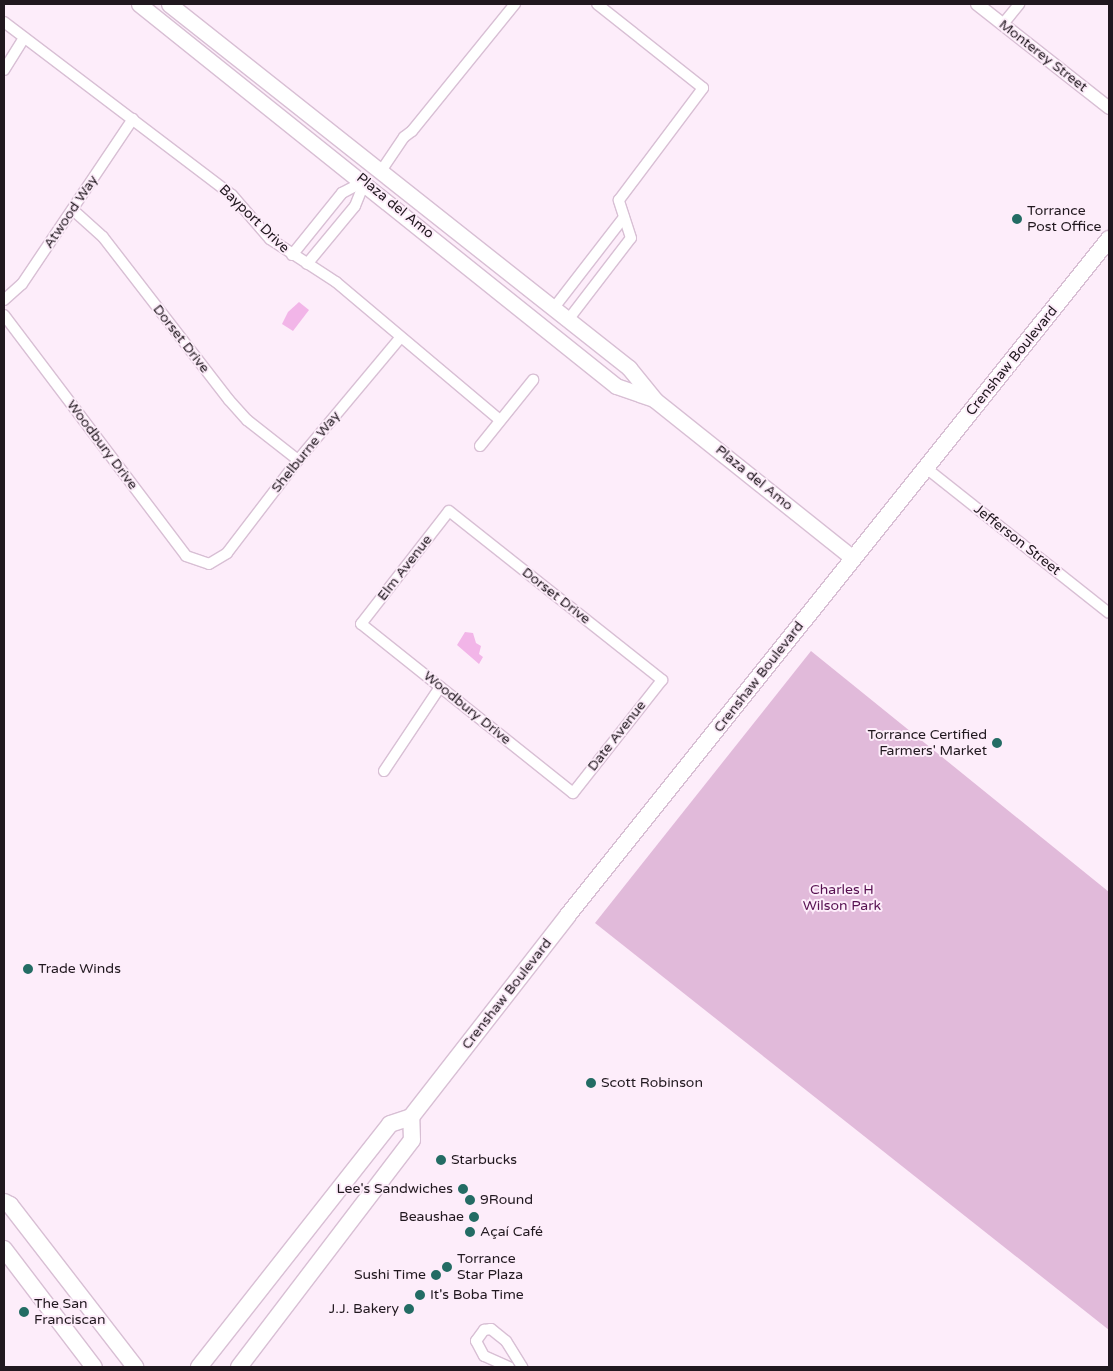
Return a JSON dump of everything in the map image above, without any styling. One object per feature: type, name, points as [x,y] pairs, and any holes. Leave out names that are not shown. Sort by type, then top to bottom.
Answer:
[{"type":"main road","name":"Plaza del Amo","points":[[139,4],[367,183],[616,386],[655,400]]},
{"type":"main road","name":"Plaza del Amo","points":[[169,4],[385,166],[553,309],[629,368],[655,400],[853,558]]},
{"type":"main road","points":[[367,183],[385,166]]},
{"type":"main road","name":"Crenshaw Boulevard","points":[[199,1367],[390,1124],[411,1117],[853,558],[1109,239]]},
{"type":"main road","points":[[556,337],[568,320]]},
{"type":"main road","points":[[239,1367],[412,1140],[411,1117]]},
{"type":"main road","points":[[4,1202],[10,1205],[134,1367]]},
{"type":"main road","points":[[4,1249],[94,1367]]},
{"type":"street","points":[[385,166],[395,158],[412,137],[412,131],[515,4]]},
{"type":"street","points":[[568,320],[631,238],[619,200],[703,88],[598,4]]},
{"type":"street","name":"Monterey Street","points":[[977,4],[1109,108]]},
{"type":"street","points":[[1003,24],[1019,4]]},
{"type":"street","name":"Bayport Drive","points":[[4,22],[232,196],[270,239],[336,282],[500,420]]},
{"type":"street","points":[[4,70],[24,38]]},
{"type":"street","name":"Atwood Way","points":[[4,300],[22,284],[133,119]]},
{"type":"street","points":[[292,255],[342,193],[367,183]]},
{"type":"street","points":[[308,264],[355,206],[367,183]]},
{"type":"street","name":"Dorset Drive","points":[[73,210],[103,237],[229,400],[247,420],[298,460]]},
{"type":"street","points":[[553,309],[624,217]]},
{"type":"street","points":[[318,224],[331,236]]},
{"type":"street","name":"Woodbury Drive","points":[[4,315],[186,556],[210,564]]},
{"type":"street","name":"Shelburne Way","points":[[210,564],[227,553],[298,460],[401,337]]},
{"type":"street","points":[[480,446],[532,380]]},
{"type":"street","name":"Jefferson Street","points":[[926,468],[1109,613]]},
{"type":"street","name":"Dorset Drive","points":[[449,511],[662,680]]},
{"type":"street","name":"Elm Avenue","points":[[361,624],[449,511]]},
{"type":"street","name":"Woodbury Drive","points":[[361,624],[573,793]]},
{"type":"street","name":"Date Avenue","points":[[573,793],[662,680]]},
{"type":"street","points":[[384,771],[440,687]]},
{"type":"street","points":[[509,1367],[484,1356],[476,1341],[484,1330],[491,1329],[506,1341],[522,1367]]},
{"type":"green space","name":"Charles H Wilson Park","points":[[811,651],[1109,892],[1109,1330],[595,923]]},
{"type":"shaded area","points":[[299,302],[309,310],[293,331],[282,324],[288,312]]},
{"type":"shaded area","points":[[465,632],[473,633],[476,643],[481,646],[479,654],[483,657],[479,664],[457,645]]},
{"type":"place","name":"Torrance Post Office","points":[[1017,219]]},
{"type":"place","name":"Torrance Certified Farmers' Market","points":[[997,743]]},
{"type":"place","name":"Trade Winds","points":[[28,969]]},
{"type":"place","name":"Scott Robinson","points":[[591,1083]]},
{"type":"place","name":"Starbucks","points":[[441,1160]]},
{"type":"place","name":"Lee's Sandwiches","points":[[463,1189]]},
{"type":"place","name":"9Round","points":[[470,1200]]},
{"type":"place","name":"Beaushae","points":[[474,1217]]},
{"type":"place","name":"Açaí Café","points":[[470,1232]]},
{"type":"place","name":"Torrance Star Plaza","points":[[447,1267]]},
{"type":"place","name":"Sushi Time","points":[[436,1275]]},
{"type":"place","name":"It's Boba Time","points":[[420,1295]]},
{"type":"place","name":"J.J. Bakery","points":[[409,1309]]},
{"type":"place","name":"The San Franciscan","points":[[24,1312]]}]
